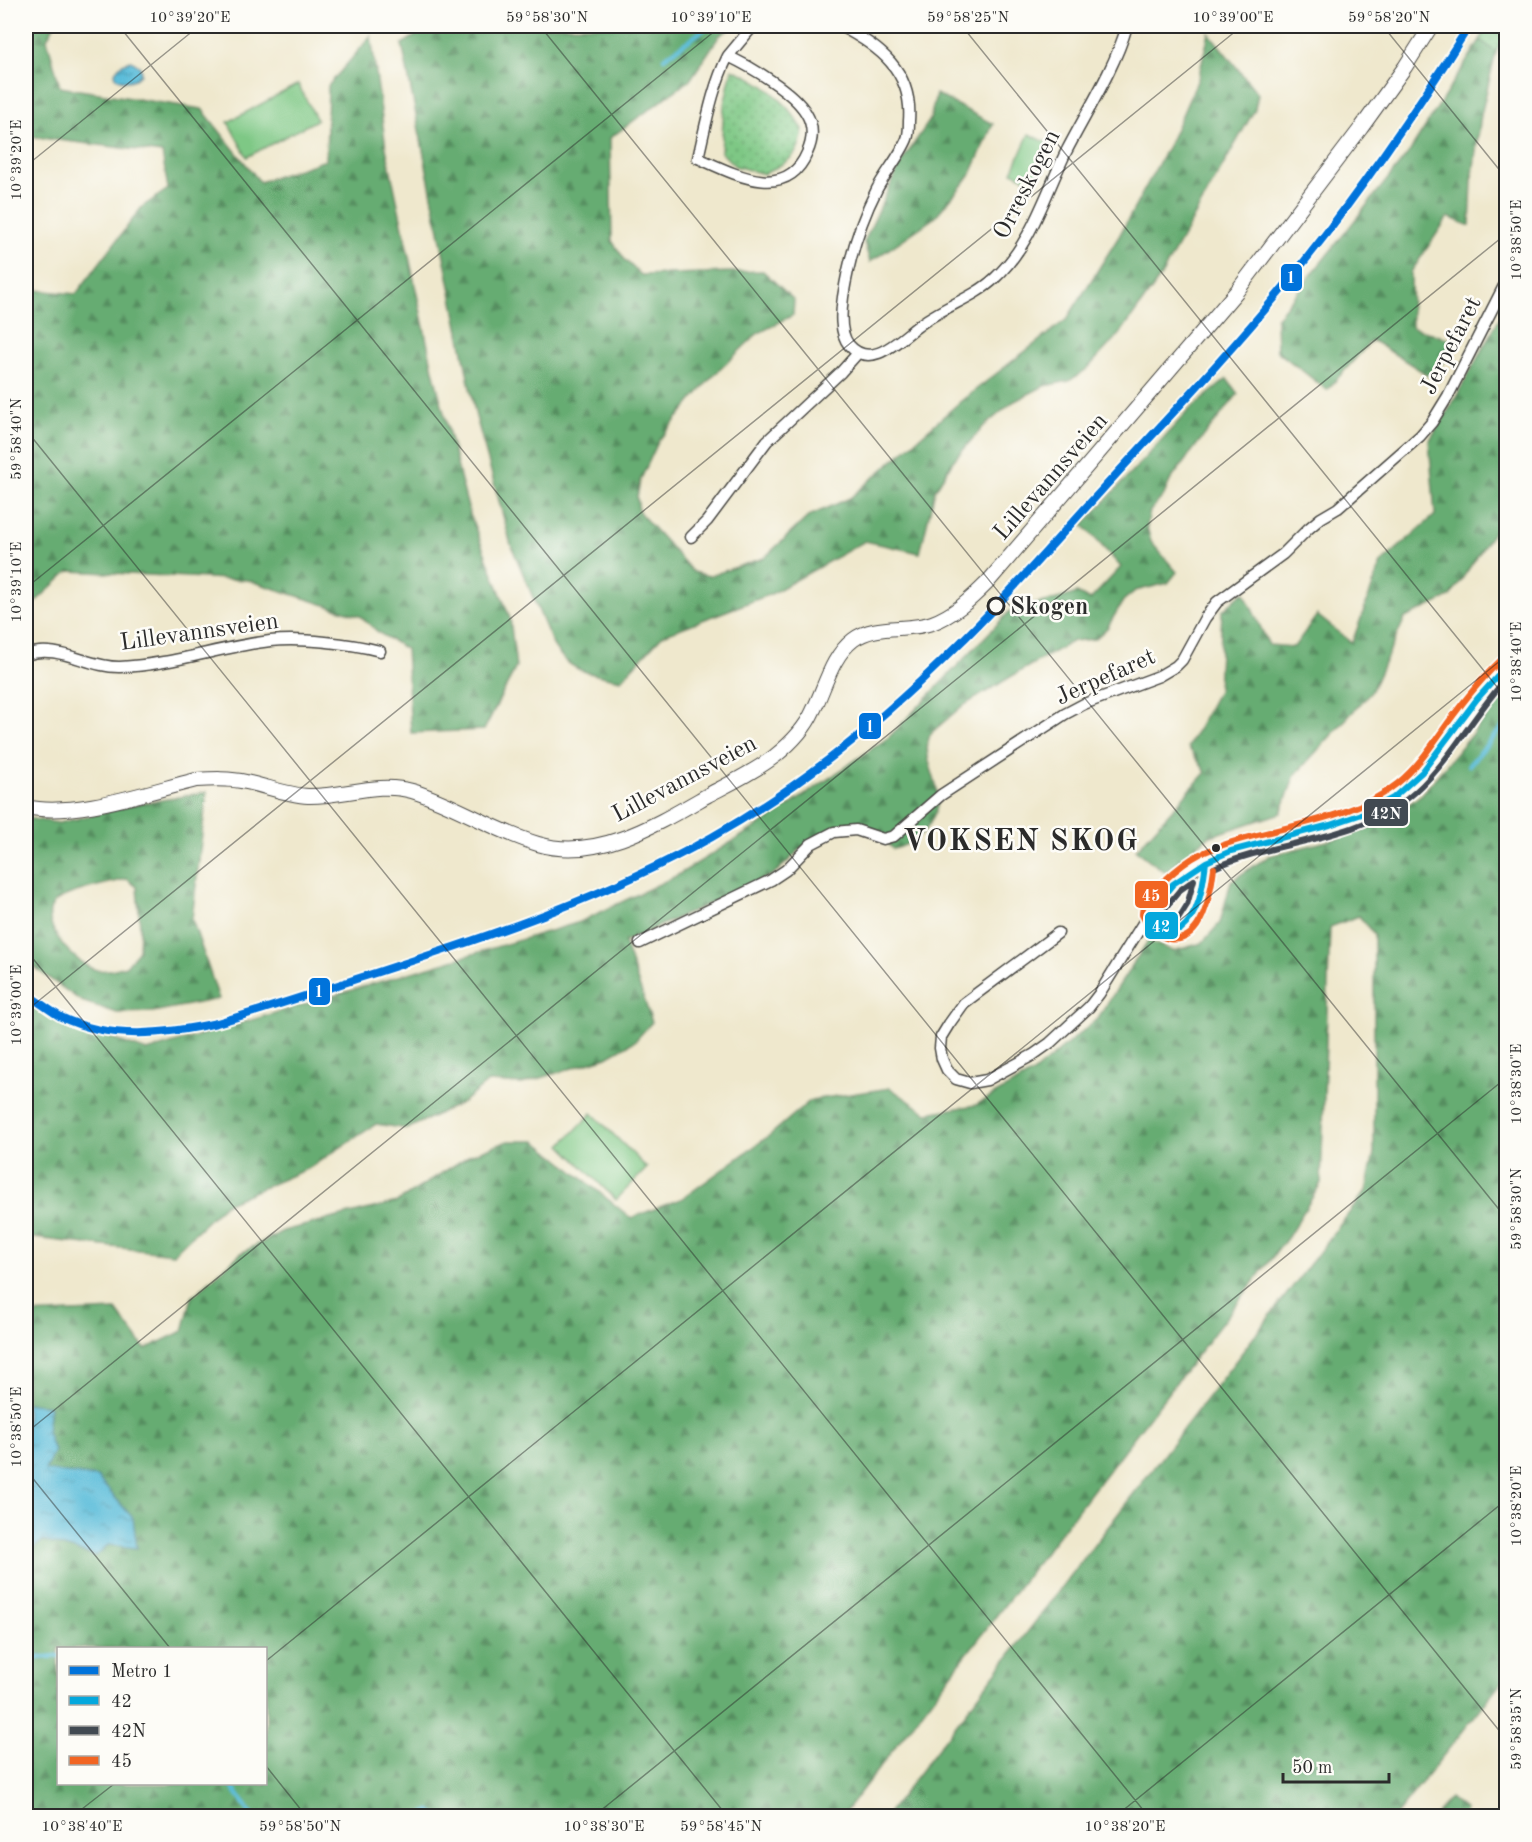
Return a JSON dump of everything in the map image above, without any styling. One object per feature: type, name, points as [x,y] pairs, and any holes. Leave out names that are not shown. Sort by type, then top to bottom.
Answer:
[{"type":"street","points":[[728,56],[753,68],[794,99],[805,111],[811,124],[812,138],[804,161],[785,177],[772,181],[758,181],[738,176],[698,158],[720,71],[728,56],[753,26]]},
{"type":"street","points":[[691,537],[707,521],[767,441],[841,372],[858,352],[845,340],[842,327],[846,276],[855,242],[877,190],[908,138],[910,106],[905,85],[892,62],[861,37],[840,26]]},
{"type":"street","name":"Orreskogen","points":[[858,352],[864,355],[882,353],[943,309],[994,280],[1005,268],[1027,235],[1065,154],[1120,48],[1127,26]]},
{"type":"street","name":"Lillevannsveien","points":[[26,807],[46,811],[72,810],[196,780],[212,779],[244,781],[291,794],[308,795],[327,795],[367,788],[396,788],[429,797],[485,824],[539,845],[579,848],[610,841],[645,829],[753,771],[775,756],[803,728],[812,714],[836,660],[853,640],[866,633],[932,623],[957,610],[987,583],[1238,291],[1361,128],[1431,26]]},
{"type":"street","name":"Jerpefaret","points":[[640,943],[771,880],[786,870],[811,844],[824,836],[846,830],[856,830],[884,838],[894,836],[941,795],[1065,714],[1084,704],[1159,676],[1176,666],[1182,660],[1205,618],[1217,602],[1283,554],[1321,518],[1338,508],[1432,422],[1448,396],[1506,282]]},
{"type":"street","name":"Lillevannsveien","points":[[26,655],[33,652],[46,652],[115,667],[142,666],[272,641],[324,643],[380,651]]},
{"type":"street","points":[[1058,933],[964,1003],[949,1024],[941,1037],[940,1048],[947,1070],[956,1079],[970,1083],[987,1080],[1033,1056],[1050,1043],[1089,1007],[1157,900],[1174,882],[1215,856],[1247,844],[1344,822],[1395,797],[1426,767],[1471,707],[1506,667]]},
{"type":"green space","points":[[26,26],[54,26],[47,39],[60,87],[202,109],[260,182],[326,160],[328,86],[371,36],[386,148],[433,370],[469,512],[510,618],[516,667],[484,730],[411,733],[406,649],[379,633],[360,616],[247,580],[69,571],[32,605],[26,606],[26,289],[76,294],[142,207],[168,189],[162,153],[26,136]]},
{"type":"green space","points":[[431,26],[735,26],[720,35],[690,80],[610,138],[612,241],[625,260],[641,275],[763,271],[794,300],[793,315],[757,334],[710,379],[659,440],[640,481],[637,497],[639,512],[693,572],[709,576],[764,558],[809,516],[850,498],[961,401],[1067,319],[1118,238],[1169,144],[1198,79],[1209,33],[1258,94],[1255,109],[1159,279],[1122,331],[1087,369],[1069,381],[1044,386],[1013,402],[983,427],[953,461],[935,490],[920,553],[865,541],[771,594],[663,635],[621,680],[582,671],[560,655],[553,645],[511,545],[475,413],[402,44]]},
{"type":"green space","points":[[1488,26],[1506,26],[1506,36],[1496,52],[1480,40]]},
{"type":"green space","points":[[1480,40],[1496,52],[1481,115],[1472,181],[1470,226],[1448,217],[1411,272],[1412,327],[1451,340],[1445,360],[1431,377],[1372,340],[1327,390],[1277,351],[1276,319],[1410,151]]},
{"type":"green space","points":[[732,69],[755,80],[773,93],[803,129],[799,146],[791,158],[764,174],[735,166],[721,152],[724,105]]},
{"type":"green space","points":[[298,84],[317,120],[247,157],[228,122]]},
{"type":"green space","points":[[936,94],[993,124],[970,176],[934,218],[870,262],[864,242],[900,164],[930,120]]},
{"type":"green space","points":[[1029,134],[1052,145],[1035,183],[1012,172]]},
{"type":"green space","points":[[1506,306],[1506,513],[1450,597],[1405,618],[1371,692],[1295,775],[1281,813],[1208,837],[1165,872],[1136,850],[1206,772],[1188,747],[1218,691],[1222,611],[1244,592],[1269,645],[1294,647],[1317,615],[1352,643],[1381,563],[1435,515],[1429,441]]},
{"type":"green space","points":[[1227,379],[1238,394],[1199,442],[1170,481],[1164,495],[1150,511],[1147,527],[1151,542],[1177,572],[1168,583],[1135,591],[1123,601],[1107,628],[1095,639],[1073,641],[1017,673],[961,707],[931,733],[928,753],[936,783],[937,804],[927,828],[911,841],[893,849],[882,834],[871,829],[844,827],[831,830],[810,841],[772,875],[624,942],[652,1022],[635,1041],[607,1057],[522,1084],[488,1082],[463,1102],[407,1129],[376,1124],[309,1168],[225,1204],[173,1254],[26,1237],[26,997],[42,1013],[147,1051],[580,922],[678,875],[774,816],[889,737],[1011,610],[1077,593],[1090,600],[1121,567],[1083,525],[1189,410]]},
{"type":"green space","points":[[1506,693],[1506,1677],[1395,1816],[886,1816],[1366,1191],[1374,1153],[1374,935],[1359,916],[1330,927],[1321,1183],[1288,1237],[842,1816],[26,1816],[26,1606],[35,1577],[27,1571],[26,1553],[43,1541],[96,1556],[108,1545],[137,1548],[45,1470],[54,1451],[47,1432],[50,1406],[26,1403],[26,1314],[116,1310],[145,1349],[183,1331],[192,1297],[241,1253],[283,1231],[397,1202],[470,1155],[508,1141],[536,1141],[631,1218],[683,1198],[770,1135],[811,1100],[890,1088],[927,1113],[976,1105],[1033,1073],[1098,1018],[1148,941],[1173,951],[1202,943],[1220,923],[1231,881],[1269,856],[1354,834],[1389,819],[1422,794]]},
{"type":"green space","points":[[207,792],[192,919],[219,999],[153,1012],[117,1013],[81,1001],[35,968],[26,955],[26,818],[59,823],[134,805]],"holes":[[[127,879],[137,887],[139,950],[126,966],[112,970],[98,970],[90,967],[70,952],[54,931],[50,920],[50,909],[62,897]]]},
{"type":"green space","points":[[592,1113],[647,1168],[616,1200],[561,1145]]},
{"type":"green space","points":[[1450,1798],[1466,1811],[1464,1816],[1435,1816]]},
{"type":"water","points":[[132,61],[140,67],[141,74],[130,80],[116,78],[115,72],[118,67]]},
{"type":"water","points":[[26,1403],[50,1406],[47,1432],[54,1451],[45,1470],[97,1477],[133,1518],[137,1548],[108,1545],[96,1556],[43,1541],[26,1553]]},
{"type":"waterway","points":[[664,58],[709,26]]},
{"type":"waterway","points":[[1469,765],[1506,723]]},
{"type":"waterway","points":[[26,1659],[57,1656]]},
{"type":"waterway","points":[[232,1785],[252,1816]]},
{"type":"waterway","points":[[420,1816],[430,1811],[437,1816]]},
{"type":"waterway","points":[[655,1816],[679,1816]]},
{"type":"metro line","name":"1","points":[[26,994],[61,1017],[99,1030],[158,1032],[217,1023],[461,945],[547,914],[672,859],[779,796],[872,724],[959,644],[1219,363],[1336,221],[1404,125],[1469,26]]},
{"type":"transit line","name":"45","points":[[1205,852],[1228,843],[1331,816],[1378,797],[1412,770],[1472,691],[1500,661]]},
{"type":"transit line","name":"42","points":[[1206,862],[1231,851],[1330,825],[1362,814],[1393,798],[1422,772],[1477,699],[1506,667]]},
{"type":"transit line","name":"42N","points":[[1214,868],[1263,851],[1362,824],[1407,799],[1434,773],[1506,679]]},
{"type":"transit line","name":"45","points":[[1200,854],[1174,872],[1148,899],[1142,915],[1153,930],[1169,939],[1181,939],[1190,934],[1203,915],[1214,868]]},
{"type":"transit line","name":"42","points":[[1206,862],[1199,899],[1192,916],[1180,930],[1162,926],[1150,912],[1173,884],[1206,862]]},
{"type":"transit line","name":"42N","points":[[1194,880],[1187,905],[1177,921],[1166,919],[1161,913],[1180,890],[1194,880]]},
{"type":"place","name":"Skogen","points":[[996,606]]},
{"type":"district","name":"VOKSEN SKOG","points":[[1021,840]]}]
